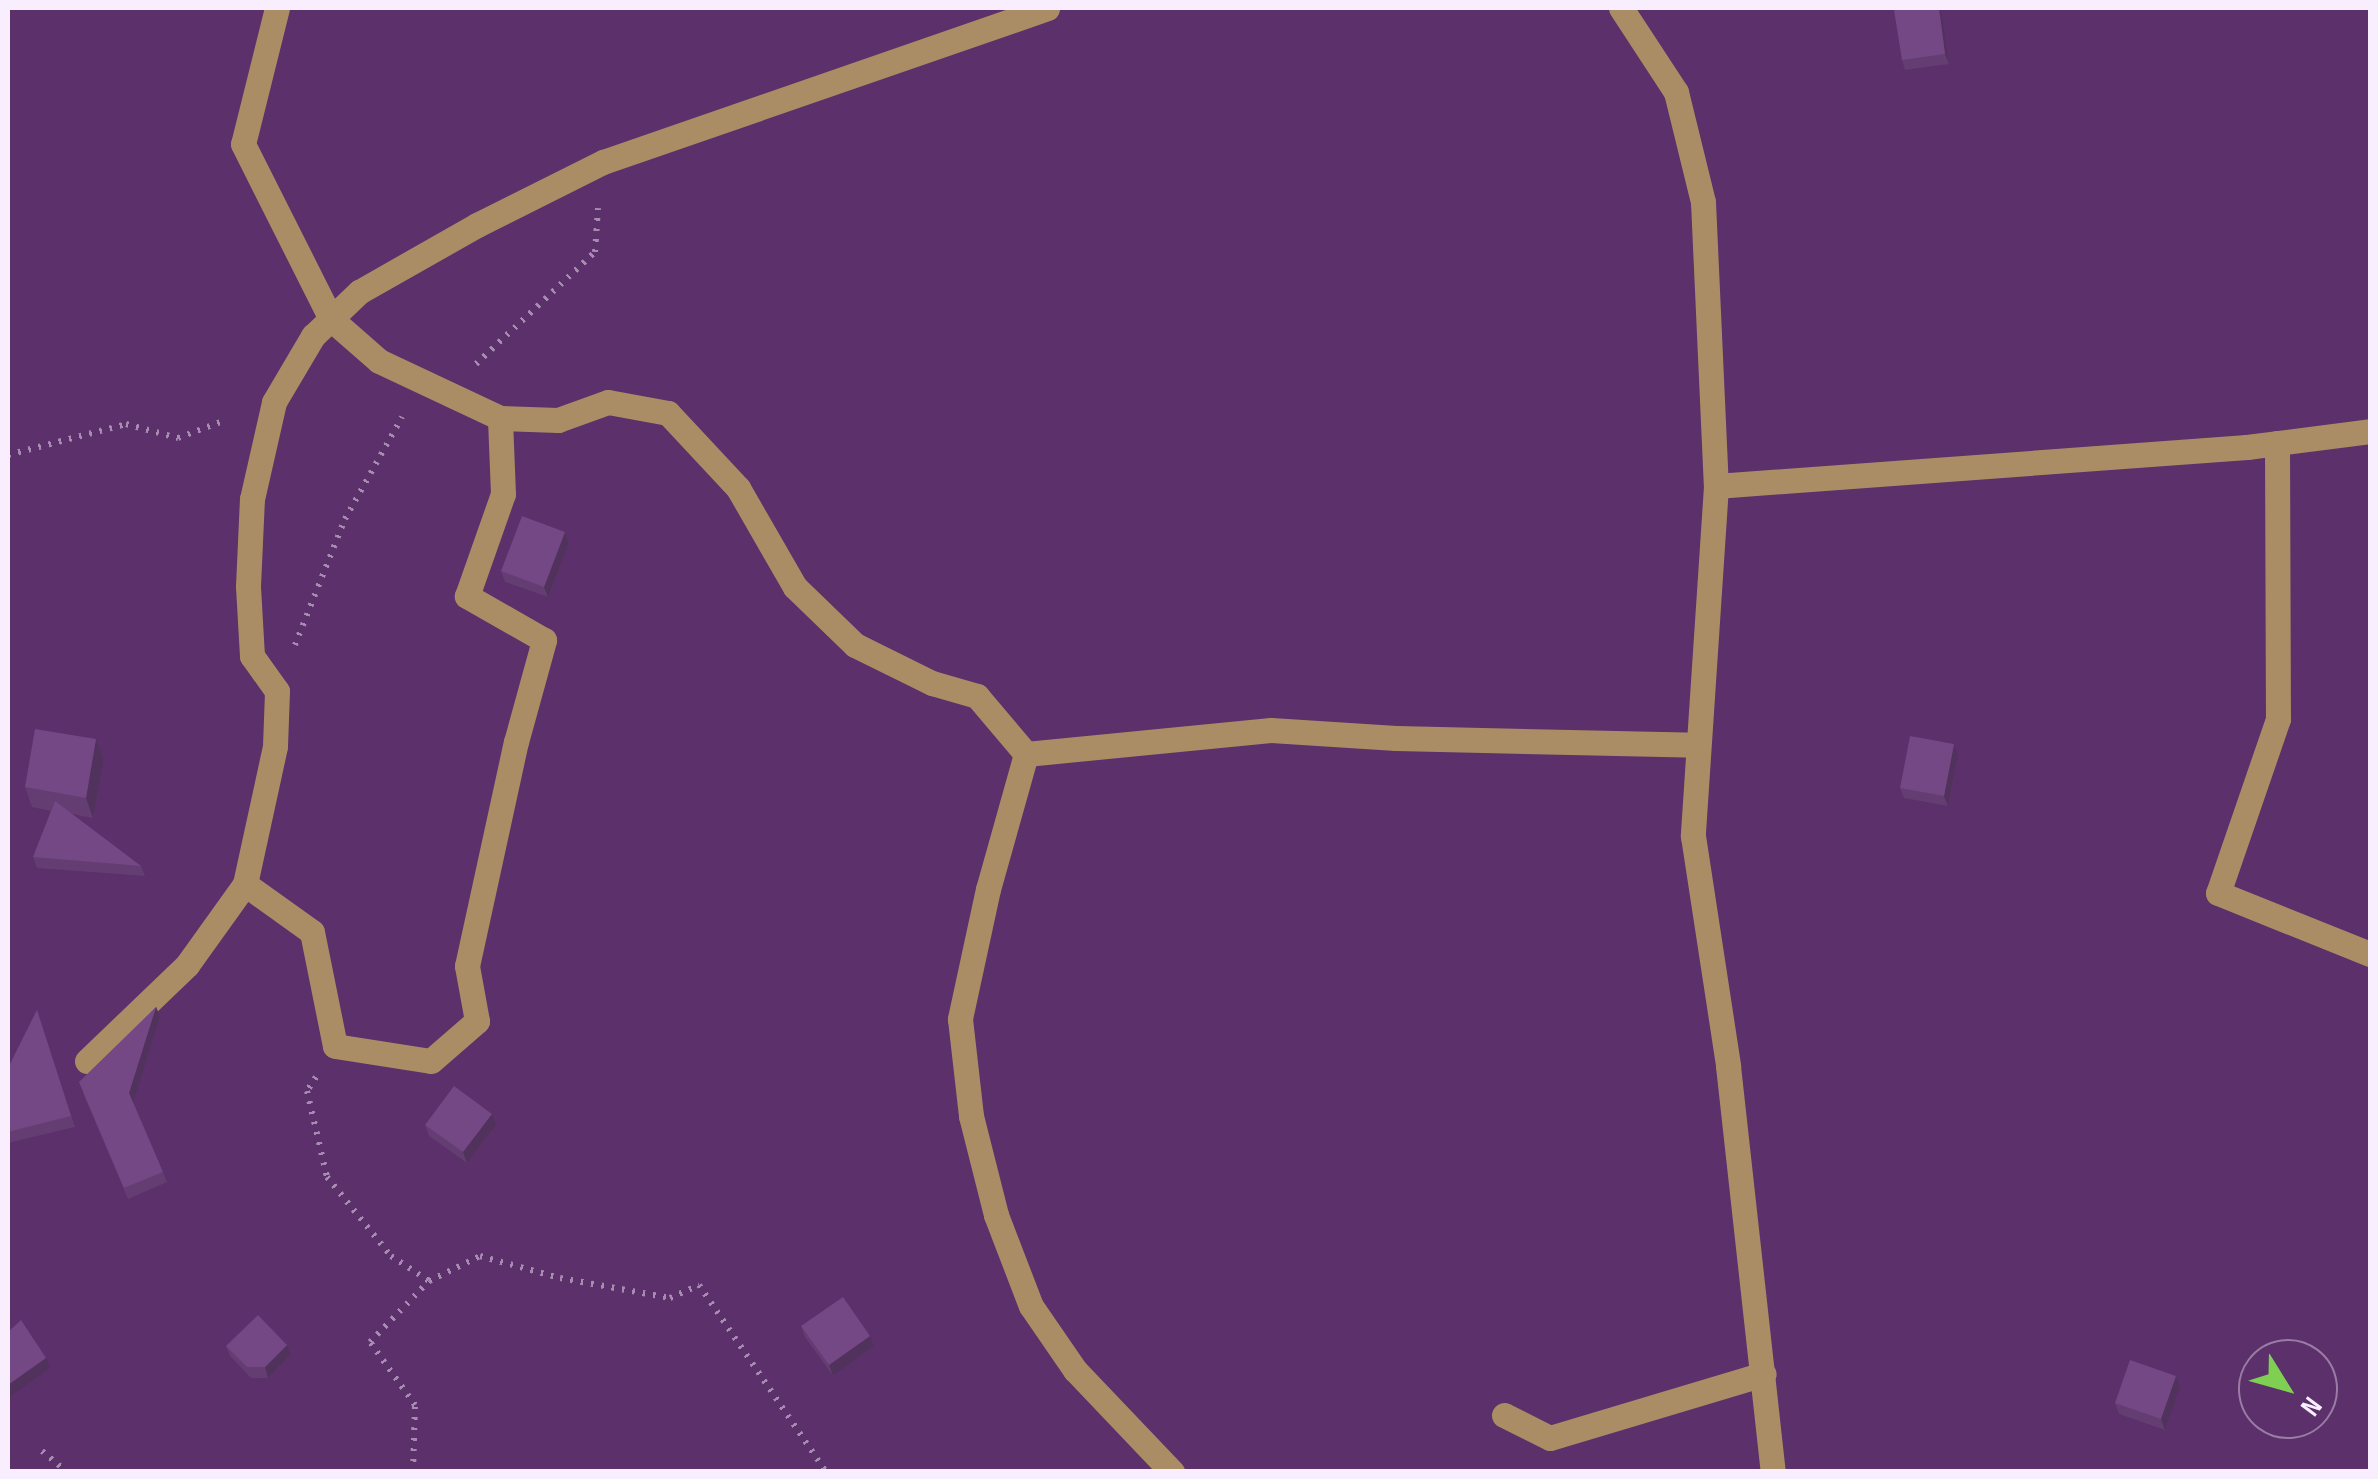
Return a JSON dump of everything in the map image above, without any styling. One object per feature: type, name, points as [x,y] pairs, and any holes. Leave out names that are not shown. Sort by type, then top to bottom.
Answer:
[{"type":"street","points":[[277,8],[243,144],[331,319],[379,360],[500,418],[558,420],[608,402],[668,414],[738,488],[795,587],[855,645],[932,683],[977,696],[1026,754]]},
{"type":"street","points":[[87,1061],[187,965],[244,884],[275,746],[277,691],[252,656],[248,586],[252,499],[274,402],[313,336],[360,292],[477,224],[602,162],[1047,8]]},
{"type":"street","points":[[1620,8],[1676,92],[1703,202],[1716,486],[1696,744],[1693,836],[1728,1066],[1773,1472]]},
{"type":"street","points":[[244,884],[312,932],[335,1046],[431,1061],[477,1021],[467,966],[544,640],[467,596],[503,494],[500,418]]},
{"type":"street","points":[[1716,486],[2277,443],[2370,431]]},
{"type":"street","points":[[2277,443],[2278,720],[2218,893],[2370,954]]},
{"type":"street","points":[[1026,754],[1271,730],[1396,738],[1696,744]]},
{"type":"street","points":[[1026,754],[988,890],[960,1019],[971,1116],[996,1215],[1031,1306],[1076,1370],[1172,1472]]},
{"type":"street","points":[[1504,1415],[1550,1438],[1764,1374]]},
{"type":"path","points":[[8,455],[126,424],[178,438],[274,402]]},
{"type":"path","points":[[335,1046],[307,1091],[328,1177],[391,1256],[429,1281]]},
{"type":"path","points":[[413,1472],[415,1405],[370,1342],[429,1281],[480,1256],[560,1278],[670,1298],[700,1285],[826,1472]]},
{"type":"path","points":[[42,1450],[67,1472]]},
{"type":"building","points":[[1939,8],[1945,54],[1902,60],[1894,10]]},
{"type":"building","points":[[522,516],[565,532],[544,587],[501,571]]},
{"type":"building","points":[[35,729],[96,739],[86,798],[25,787]]},
{"type":"building","points":[[1910,736],[1954,744],[1944,796],[1900,788]]},
{"type":"building","points":[[55,801],[141,866],[33,857]]},
{"type":"building","points":[[156,1007],[129,1093],[163,1172],[124,1188],[79,1082]]},
{"type":"building","points":[[37,1010],[71,1116],[8,1132],[8,1068]]},
{"type":"building","points":[[454,1086],[492,1114],[463,1152],[425,1125]]},
{"type":"building","points":[[843,1297],[870,1336],[829,1365],[801,1326]]},
{"type":"building","points":[[258,1315],[287,1345],[265,1367],[247,1367],[226,1346]]},
{"type":"building","points":[[21,1320],[46,1358],[8,1385],[8,1332]]},
{"type":"building","points":[[2130,1360],[2176,1376],[2161,1419],[2115,1403]]}]
